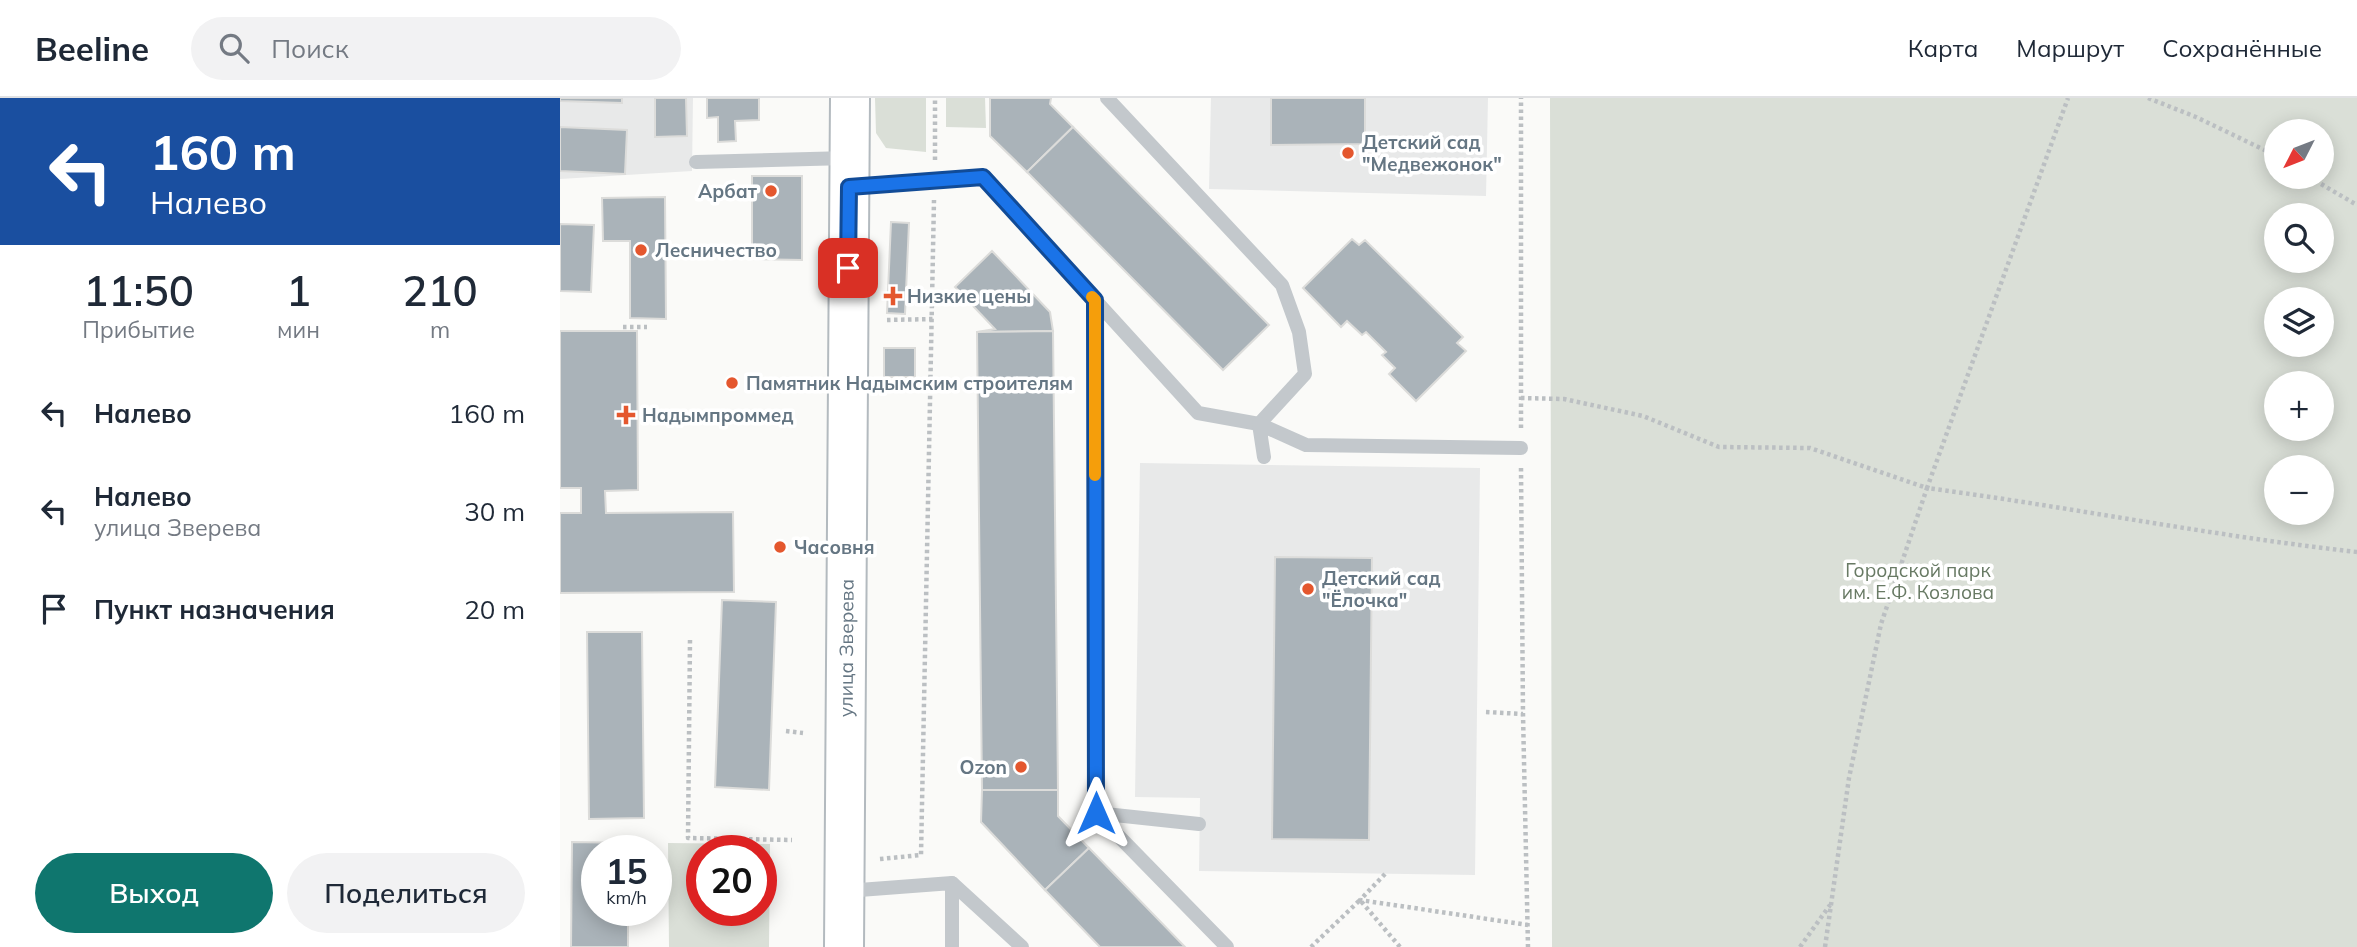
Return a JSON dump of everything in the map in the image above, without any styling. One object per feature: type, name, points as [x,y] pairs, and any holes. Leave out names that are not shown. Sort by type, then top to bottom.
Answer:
[{"type":"street","name":"улица Зверева","points":[[844,947],[846,322],[850,98]]},
{"type":"lane","points":[[1107,98],[1282,285],[1299,332],[1305,374],[1259,424]]},
{"type":"lane","points":[[696,162],[934,181],[983,177],[1198,413],[1259,424],[1306,446],[1521,448]]},
{"type":"lane","points":[[1095,300],[1096,813],[1227,947]]},
{"type":"lane","points":[[1259,424],[1264,457]]},
{"type":"lane","points":[[1096,813],[1199,824]]},
{"type":"lane","points":[[952,883],[952,947]]},
{"type":"lane","points":[[845,891],[952,883],[1022,947]]},
{"type":"path","points":[[880,859],[921,855],[935,98]]},
{"type":"path","points":[[1521,98],[1523,714],[1528,947]]},
{"type":"path","points":[[1825,947],[1849,778],[1881,624],[1927,488],[2068,98]]},
{"type":"path","points":[[2148,98],[2264,150]]},
{"type":"path","points":[[2330,189],[2357,205]]},
{"type":"path","points":[[887,320],[933,318]]},
{"type":"path","points":[[623,327],[647,327]]},
{"type":"path","points":[[1521,398],[1564,399],[1643,416],[1719,447],[1811,448],[1927,488],[2040,503],[2275,543],[2357,552]]},
{"type":"path","points":[[690,640],[688,838],[792,840]]},
{"type":"path","points":[[1486,712],[1523,714]]},
{"type":"path","points":[[786,731],[803,733]]},
{"type":"path","points":[[1311,947],[1385,874]]},
{"type":"path","points":[[1360,900],[1528,925]]},
{"type":"path","points":[[1360,900],[1400,947]]},
{"type":"path","points":[[1800,947],[1831,903]]},
{"type":"shaded area","points":[[560,98],[693,98],[692,171],[560,179]]},
{"type":"shaded area","name":"Детский сад \"Медвежонок\"","points":[[1211,98],[1488,98],[1486,196],[1209,189]]},
{"type":"shaded area","name":"Детский сад \"Ёлочка\"","points":[[1140,463],[1480,468],[1475,875],[1199,871],[1200,798],[1135,797]]},
{"type":"green space","points":[[875,98],[926,98],[926,152],[886,148],[876,133]]},
{"type":"green space","points":[[946,98],[985,98],[986,128],[946,127]]},
{"type":"green space","name":"Городской парк им. Е.Ф. Козлова","points":[[1550,98],[2357,98],[2357,947],[1552,947]]},
{"type":"green space","points":[[672,843],[686,843],[686,926],[769,926],[769,947],[669,947],[669,926],[672,926]]},
{"type":"building","points":[[560,98],[622,98],[622,103],[560,101]]},
{"type":"building","points":[[655,98],[686,98],[687,136],[655,137]]},
{"type":"building","points":[[707,98],[759,98],[759,120],[735,121],[736,141],[718,142],[718,117],[707,118]]},
{"type":"building","points":[[990,98],[1051,98],[1050,104],[1073,127],[1027,172],[990,136]]},
{"type":"building","points":[[1271,98],[1365,98],[1365,144],[1271,145]]},
{"type":"building","points":[[560,127],[627,130],[625,174],[560,171]]},
{"type":"building","points":[[1073,127],[1269,325],[1223,370],[1027,172]]},
{"type":"building","points":[[752,176],[802,176],[802,260],[752,259]]},
{"type":"building","points":[[665,197],[666,319],[630,318],[630,241],[603,241],[602,198]]},
{"type":"building","points":[[891,222],[909,223],[905,314],[887,313]]},
{"type":"building","points":[[560,224],[594,225],[591,292],[560,291]]},
{"type":"building","points":[[1352,239],[1359,245],[1365,240],[1463,337],[1457,343],[1466,351],[1416,401],[1389,374],[1395,368],[1382,355],[1386,352],[1366,332],[1362,335],[1347,321],[1341,327],[1303,288]]},
{"type":"building","points":[[992,251],[1050,312],[1053,331],[977,332],[995,329],[955,287]]},
{"type":"building","points":[[560,331],[637,331],[638,490],[605,491],[606,513],[733,512],[734,592],[560,593],[560,513],[581,513],[581,488],[560,488]]},
{"type":"building","points":[[1053,331],[1058,790],[982,790],[977,332]]},
{"type":"building","points":[[884,348],[915,348],[915,377],[884,377]]},
{"type":"building","points":[[1275,557],[1372,558],[1369,840],[1272,839]]},
{"type":"building","points":[[722,600],[776,602],[769,790],[715,787]]},
{"type":"building","points":[[587,632],[642,632],[644,818],[589,819]]},
{"type":"building","points":[[982,790],[1058,790],[1058,816],[1089,848],[1045,890],[981,822]]},
{"type":"building","points":[[572,842],[581,842],[581,926],[628,926],[628,947],[571,947]]},
{"type":"building","points":[[1089,848],[1185,947],[1100,947],[1045,890]]},
{"type":"slow traffic","points":[[1092,297],[1095,300],[1095,475]]},
{"type":"place","name":"Детский сад \"Медвежонок\"","points":[[1348,153]]},
{"type":"place","name":"Арбат","points":[[771,191]]},
{"type":"place","name":"Лесничество","points":[[641,250]]},
{"type":"place","name":"Низкие цены","points":[[893,296]]},
{"type":"place","name":"Памятник Надымским строителям","points":[[732,383]]},
{"type":"place","name":"Надымпроммед","points":[[626,415]]},
{"type":"place","name":"Часовня","points":[[780,547]]},
{"type":"place","name":"Детский сад \"Ёлочка\"","points":[[1308,589]]},
{"type":"place","name":"Ozon","points":[[1021,767]]},
{"type":"route","points":[[848,268],[849,187],[983,177],[1095,300],[1096,813]]}]
